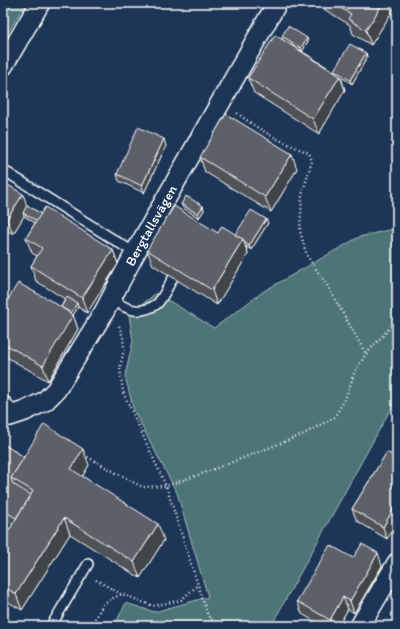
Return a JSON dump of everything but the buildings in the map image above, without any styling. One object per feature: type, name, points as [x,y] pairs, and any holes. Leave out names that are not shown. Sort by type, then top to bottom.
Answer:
[{"type":"street","points":[[3,66],[40,3]]},
{"type":"street","name":"Bergtallsvägen","points":[[3,406],[10,416],[25,411],[45,401],[56,390],[107,306],[135,253],[277,3]]},
{"type":"street","points":[[360,626],[397,563]]},
{"type":"lane","points":[[3,170],[135,253]]},
{"type":"lane","points":[[107,306],[142,311],[158,304],[174,278]]},
{"type":"lane","points":[[51,626],[88,564]]},
{"type":"path","points":[[221,101],[260,130],[282,142],[309,153],[312,161],[302,195],[300,231],[307,256],[326,285],[366,354]]},
{"type":"path","points":[[107,306],[118,324],[123,337],[124,349],[120,368],[123,392],[166,486],[197,586],[208,616],[219,626]]},
{"type":"path","points":[[83,455],[142,487],[166,486],[302,435],[335,417],[346,397],[355,371],[366,354],[397,320]]},
{"type":"path","points":[[83,573],[122,594],[153,606],[181,600],[197,586]]},
{"type":"path","points":[[91,626],[103,605],[122,594]]},
{"type":"green space","points":[[3,3],[26,3],[3,41]]},
{"type":"green space","points":[[397,228],[397,391],[394,403],[271,626],[114,626],[126,603],[154,612],[208,597],[177,493],[134,411],[125,376],[133,341],[129,315],[156,293],[214,328],[264,291],[359,237]]}]
